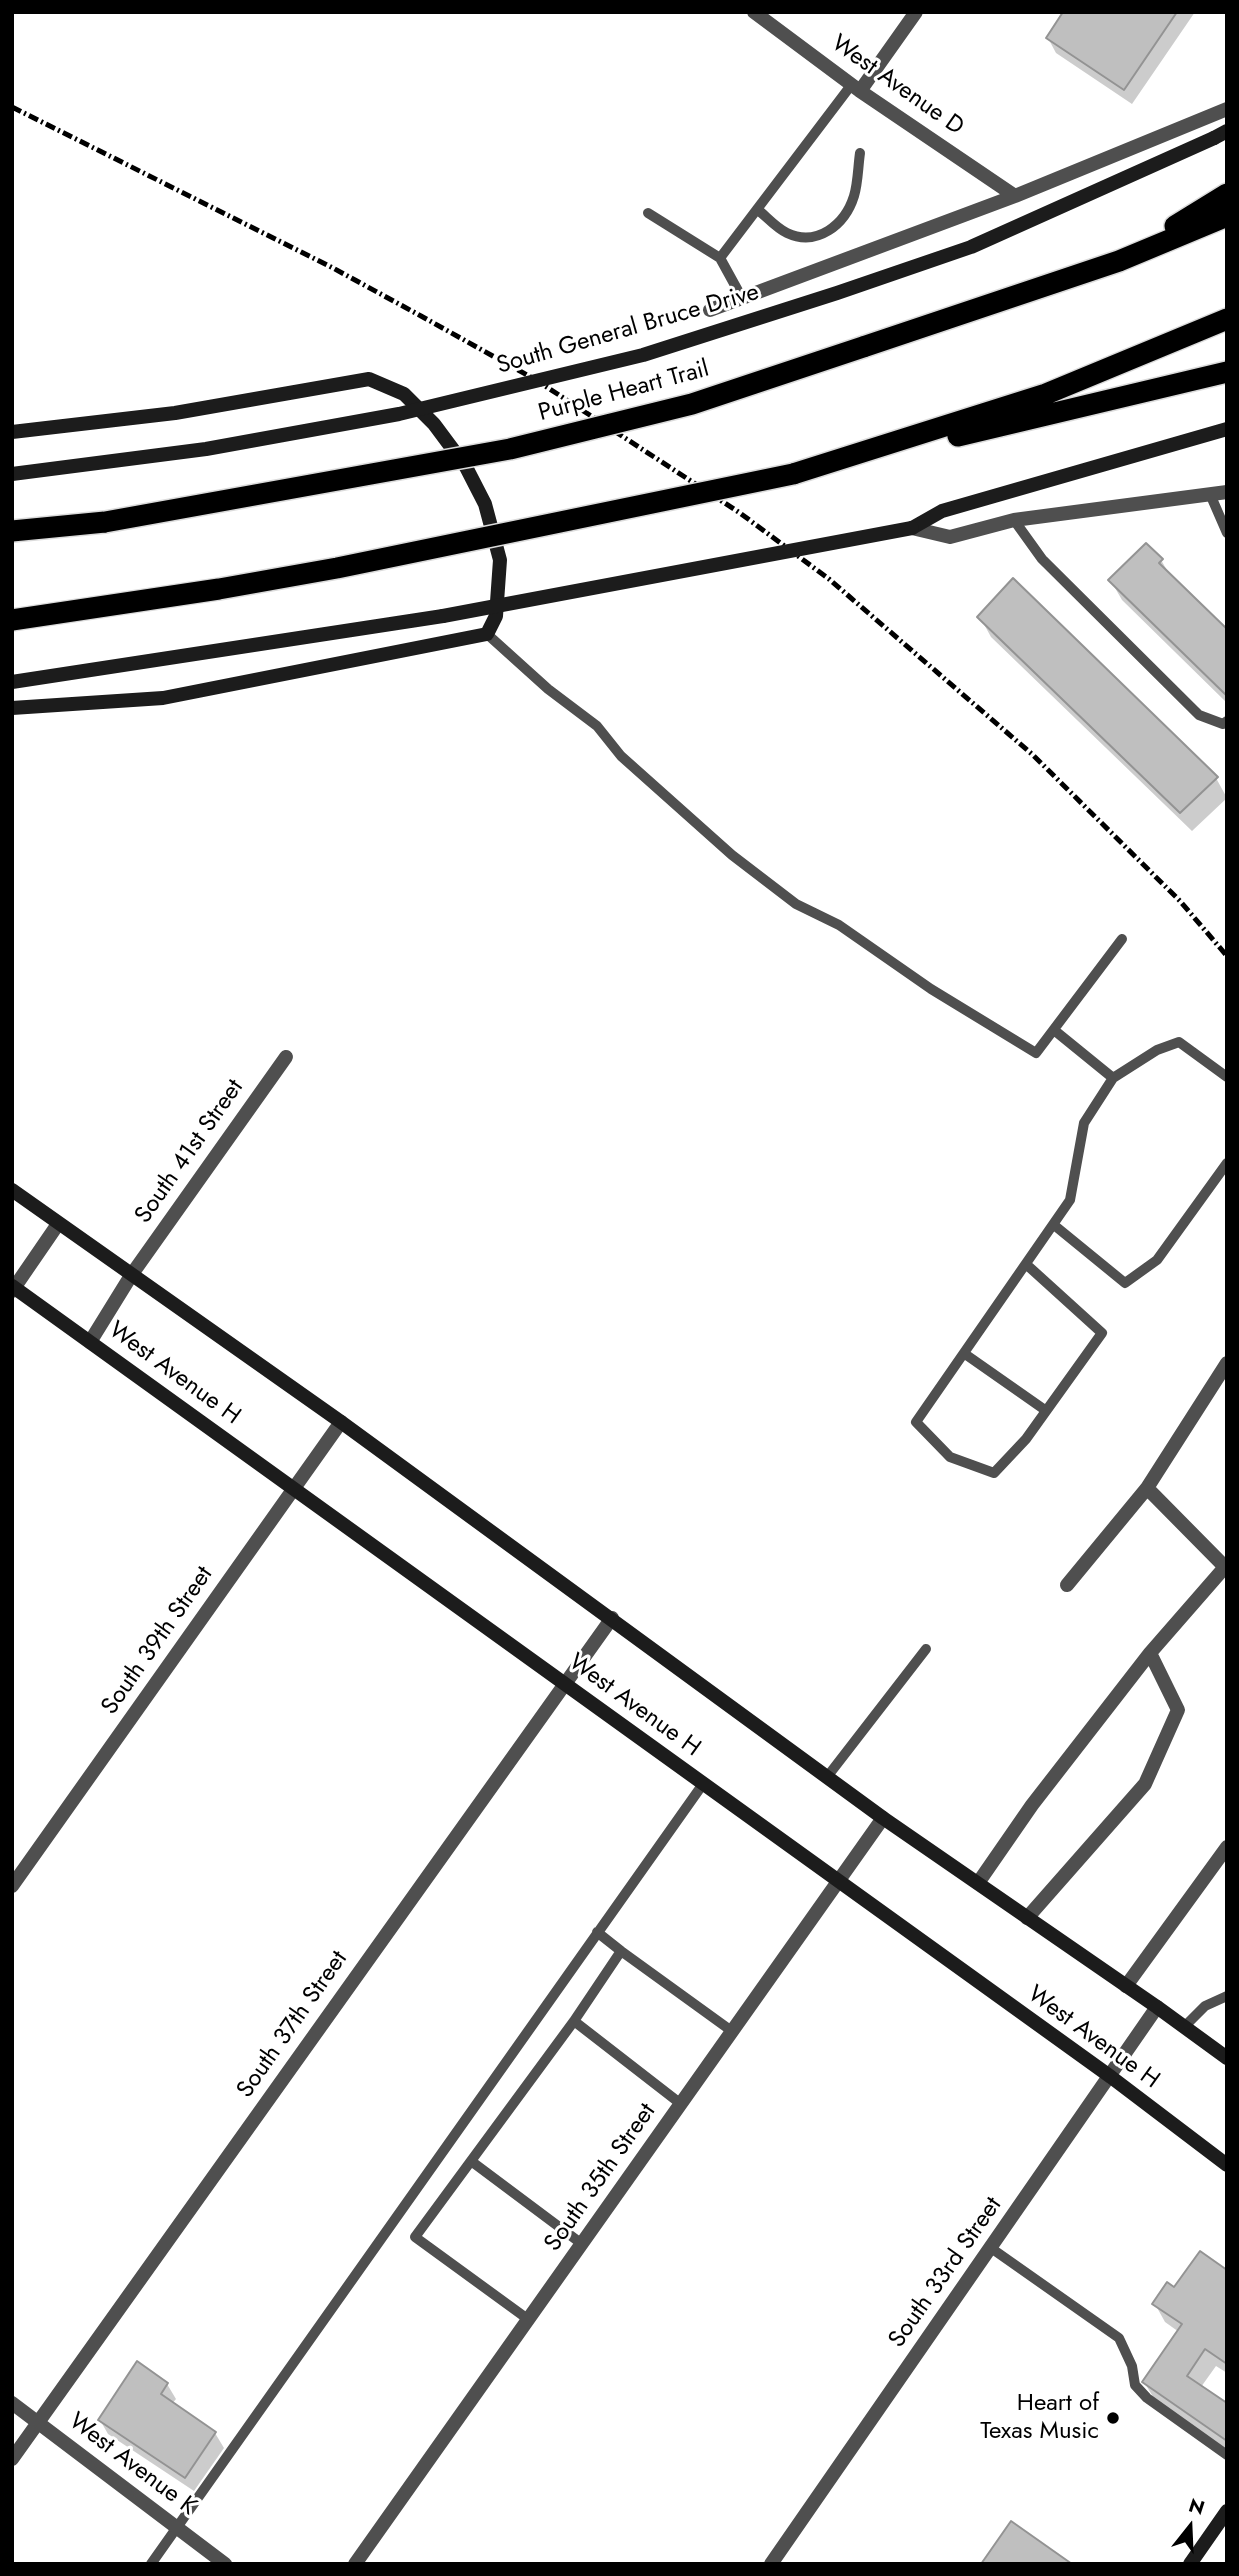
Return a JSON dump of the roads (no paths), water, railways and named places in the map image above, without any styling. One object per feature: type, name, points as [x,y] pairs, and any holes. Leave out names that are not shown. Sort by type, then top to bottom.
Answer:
[{"type":"highway","points":[[1119,261],[1227,194]]},
{"type":"highway","name":"Purple Heart Trail","points":[[12,531],[105,522],[498,452],[692,404],[1119,261],[1227,216]]},
{"type":"highway","points":[[793,474],[1046,394],[1227,318]]},
{"type":"highway","points":[[12,620],[337,568],[793,474],[1227,372]]},
{"type":"main road","name":"South General Bruce Drive","points":[[12,474],[206,449],[399,414],[643,355],[971,247],[1220,135]]},
{"type":"main road","points":[[12,432],[175,413],[369,379],[404,394],[434,424],[466,467],[485,504],[500,560],[496,615],[487,634],[163,698],[12,708]]},
{"type":"main road","points":[[12,682],[443,616],[912,528],[942,511],[1227,429]]},
{"type":"main road","points":[[12,1190],[341,1422],[883,1818],[1225,2054]]},
{"type":"main road","name":"West Avenue H","points":[[13,1288],[1111,2077],[1226,2163]]},
{"type":"main road","points":[[1190,2564],[1227,2511]]},
{"type":"street","name":"West Avenue D","points":[[754,12],[856,88],[1015,196]]},
{"type":"street","points":[[856,88],[916,12]]},
{"type":"street","name":"South General Bruce Drive","points":[[710,310],[1015,196],[1227,109]]},
{"type":"street","points":[[912,528],[950,537],[1014,520],[1227,492]]},
{"type":"street","name":"South 41st Street","points":[[90,1342],[132,1274],[286,1057]]},
{"type":"street","points":[[13,1288],[58,1224]]},
{"type":"street","points":[[1067,1586],[1147,1488],[1227,1363]]},
{"type":"street","name":"South 39th Street","points":[[12,1886],[341,1422]]},
{"type":"street","points":[[978,1883],[1032,1805],[1150,1653],[1226,1566],[1147,1488]]},
{"type":"street","name":"South 37th Street","points":[[12,2459],[612,1618]]},
{"type":"street","points":[[1027,1917],[1145,1784],[1178,1710],[1150,1653]]},
{"type":"street","name":"South 35th Street","points":[[355,2564],[883,1818]]},
{"type":"street","points":[[1126,1986],[1227,1847]]},
{"type":"street","name":"South 33rd Street","points":[[771,2564],[1157,2007]]},
{"type":"street","name":"West Avenue K","points":[[12,2403],[225,2564]]},
{"type":"lane","points":[[720,258],[856,88]]},
{"type":"lane","points":[[757,209],[784,232],[795,236],[813,237],[830,232],[846,215],[854,196],[860,153]]},
{"type":"lane","points":[[648,213],[720,258],[742,298]]},
{"type":"lane","points":[[1210,494],[1227,533]]},
{"type":"lane","points":[[1014,520],[1042,559],[1199,715],[1223,724],[1227,721]]},
{"type":"lane","points":[[487,634],[548,689],[597,726],[621,756],[691,821],[796,904],[839,925],[931,989],[1037,1053],[1122,939]]},
{"type":"lane","points":[[1054,1030],[1113,1078]]},
{"type":"lane","points":[[1027,1265],[1102,1333],[1026,1439],[994,1474],[950,1457],[916,1422],[1070,1200],[1084,1123],[1113,1078],[1157,1049],[1179,1042],[1227,1077]]},
{"type":"lane","points":[[1054,1224],[1125,1283],[1157,1261],[1227,1163]]},
{"type":"lane","points":[[965,1354],[1045,1410]]},
{"type":"lane","points":[[827,1777],[926,1649]]},
{"type":"lane","points":[[150,2564],[703,1784]]},
{"type":"lane","points":[[597,1932],[733,2032]]},
{"type":"lane","points":[[528,2320],[415,2237],[621,1951]]},
{"type":"lane","points":[[1184,2027],[1205,2006],[1227,1996]]},
{"type":"lane","points":[[573,2021],[681,2104]]},
{"type":"lane","points":[[471,2161],[582,2245]]},
{"type":"lane","points":[[991,2248],[1119,2338],[1132,2366],[1135,2385],[1147,2398],[1227,2455]]},
{"type":"railway","points":[[12,107],[333,268],[536,380],[740,513],[829,579],[1033,755],[1180,901],[1227,956]]},
{"type":"place","name":"Heart of Texas Music","points":[[1113,2418]]}]
